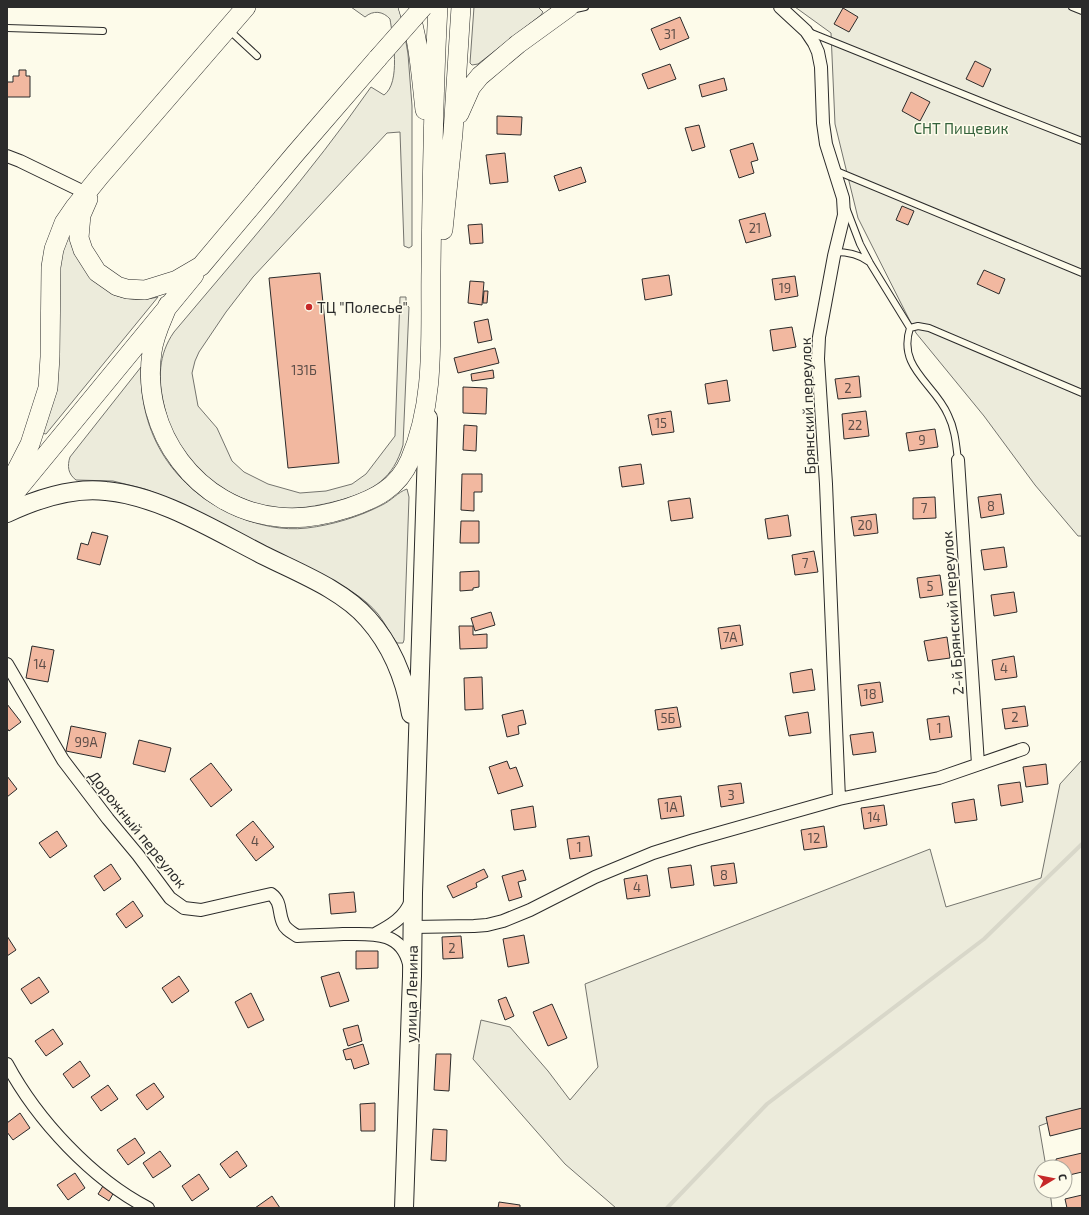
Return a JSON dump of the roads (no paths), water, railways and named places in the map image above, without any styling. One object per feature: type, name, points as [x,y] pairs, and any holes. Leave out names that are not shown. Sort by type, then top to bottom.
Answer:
[{"type":"highway","points":[[7,489],[30,444],[48,388],[50,357],[50,282],[54,249],[64,223],[100,176],[246,7]]},
{"type":"highway","points":[[408,7],[414,27],[421,68],[432,179]]},
{"type":"highway","points":[[7,502],[168,305],[295,154],[423,7]]},
{"type":"highway","points":[[168,305],[155,336],[151,364],[150,380],[158,417],[164,436],[172,452],[183,467],[194,478],[221,498],[235,506],[250,511],[278,517],[308,518],[354,506],[374,498],[385,492],[401,476],[409,463],[414,449],[423,419],[428,391],[432,179],[438,7]]},
{"type":"highway","points":[[430,343],[453,133],[461,7]]},
{"type":"highway","points":[[453,133],[471,87],[480,76],[518,44],[565,10]]},
{"type":"highway","points":[[100,176],[84,207],[79,226],[79,238],[83,250],[97,272],[117,286],[127,289],[145,290],[178,280],[201,266]]},
{"type":"main road","points":[[416,779],[428,391]]},
{"type":"main road","points":[[7,513],[42,499],[74,492],[106,490],[126,494],[148,500],[195,520],[338,594],[368,618],[382,635],[402,676],[408,696],[413,726],[416,779]]},
{"type":"main road","name":"улица Ленина","points":[[404,1208],[412,976],[416,779]]},
{"type":"street","name":"Брянский переулок","points":[[780,7],[806,31],[818,52],[821,67],[823,123],[826,144],[843,198],[844,215],[835,252],[819,337],[818,359],[826,492],[839,799]]},
{"type":"street","points":[[7,156],[86,193]]},
{"type":"street","name":"2-й Брянский переулок","points":[[958,460],[978,764]]},
{"type":"street","name":"Дорожный переулок","points":[[7,664],[63,760],[170,898],[184,908],[201,910],[271,894],[276,898],[283,923],[288,931],[297,936],[375,934]]},
{"type":"street","points":[[412,927],[474,926],[487,925],[503,921],[530,910],[595,877],[654,853],[694,840],[839,799],[939,778],[1023,749]]},
{"type":"street","points":[[375,934],[396,921],[404,914],[409,907],[413,893]]},
{"type":"street","points":[[375,934],[389,938],[398,944],[404,951],[408,960],[412,976]]},
{"type":"street","points":[[7,1064],[36,1109],[69,1148],[107,1182],[148,1208]]},
{"type":"lane","points":[[565,10],[585,7]]},
{"type":"lane","points":[[1072,7],[1082,11]]},
{"type":"lane","points":[[7,28],[103,30]]},
{"type":"lane","points":[[227,29],[257,56]]},
{"type":"lane","points":[[806,31],[1082,141]]},
{"type":"lane","points":[[834,170],[1082,273]]},
{"type":"lane","points":[[843,198],[860,244],[910,328],[907,340],[909,355],[914,368],[922,380],[940,400],[948,414],[954,428],[958,460]]},
{"type":"lane","points":[[835,252],[855,254],[870,263]]},
{"type":"lane","points":[[910,328],[918,326],[930,328],[1082,393]]},
{"type":"waterway","points":[[667,1208],[767,1104],[984,939],[1082,844]]},
{"type":"place","name":"ТЦ \"Полесье\"","points":[[309,307]]},
{"type":"park label","name":"СНТ Пищевик","points":[[961,128]]}]
